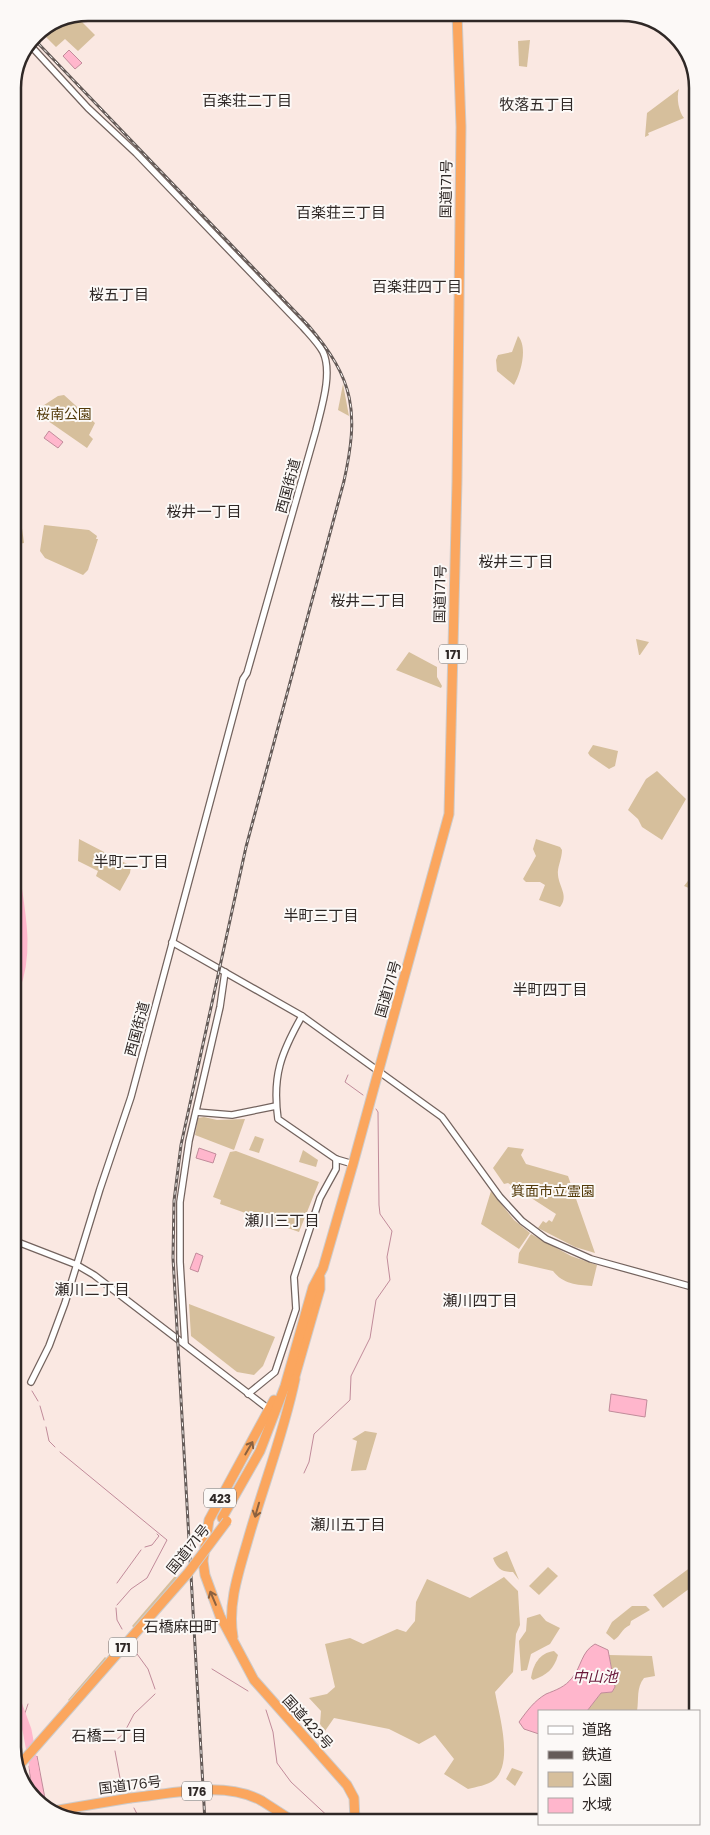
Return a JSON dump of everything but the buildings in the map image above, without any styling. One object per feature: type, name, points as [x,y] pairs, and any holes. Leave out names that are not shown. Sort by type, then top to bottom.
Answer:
[{"type":"highway","name":"国道171号","points":[[23,1761],[188,1573],[260,1465],[295,1379],[320,1289],[320,1278],[449,814],[457,481],[461,127],[457,21]]},
{"type":"highway","name":"国道171号","points":[[22,1754],[184,1569],[224,1520],[260,1451],[285,1386],[313,1287],[320,1278]]},
{"type":"highway","name":"423","points":[[234,1642],[220,1616],[205,1575],[203,1562],[206,1535],[215,1507],[270,1410],[291,1363]]},
{"type":"highway","name":"423","points":[[234,1642],[232,1613],[235,1588],[289,1408],[295,1379]]},
{"type":"highway","points":[[220,1616],[229,1617],[232,1613]]},
{"type":"highway","name":"国道423号","points":[[234,1642],[246,1666],[263,1691],[347,1785],[354,1798],[355,1814]]},
{"type":"highway","name":"国道176号","points":[[63,1809],[130,1798],[225,1789],[246,1793],[282,1814]]},
{"type":"street","name":"西国街道","points":[[31,1382],[55,1331],[131,1097],[245,676],[264,615],[325,396],[326,363],[323,353],[304,327],[136,153],[88,108],[34,49]]},
{"type":"street","points":[[172,942],[302,1016],[446,1121],[500,1197],[522,1221],[546,1239],[569,1251],[689,1286]]},
{"type":"street","points":[[185,1344],[180,1262],[180,1202],[196,1112],[220,1007],[225,972]]},
{"type":"street","points":[[302,1016],[280,1059],[276,1081],[278,1119],[336,1159],[353,1164]]},
{"type":"street","points":[[196,1112],[232,1116],[276,1106]]},
{"type":"street","points":[[248,1394],[275,1372],[296,1309],[294,1277],[320,1198],[336,1169],[336,1159]]},
{"type":"street","points":[[21,1243],[77,1265],[103,1281],[270,1410]]},
{"type":"green space","points":[[82,22],[95,35],[78,51],[65,39],[56,47],[46,37],[67,25]]},
{"type":"green space","points":[[530,40],[527,67],[519,66],[518,41]]},
{"type":"green space","points":[[679,89],[678,105],[684,118],[648,133],[649,135],[645,137],[647,113]]},
{"type":"green space","points":[[518,336],[523,347],[523,353],[521,367],[514,385],[497,371],[496,360],[498,355],[512,352]]},
{"type":"green space","points":[[343,384],[349,416],[338,410]]},
{"type":"green space","name":"桜南公園","points":[[64,395],[95,423],[89,435],[93,439],[87,448],[38,414],[38,405],[41,407],[58,396]]},
{"type":"green space","points":[[21,521],[24,543],[21,544]]},
{"type":"green space","points":[[44,525],[89,530],[97,536],[96,539],[98,539],[88,570],[83,575],[45,558],[40,551]]},
{"type":"green space","points":[[636,639],[649,642],[640,655],[639,655]]},
{"type":"green space","points":[[409,652],[437,667],[437,677],[442,686],[441,688],[396,670]]},
{"type":"green space","points":[[593,745],[618,751],[615,766],[609,769],[590,756],[588,753]]},
{"type":"green space","points":[[657,771],[686,799],[662,840],[642,827],[638,819],[628,810],[646,779]]},
{"type":"green space","points":[[79,839],[131,866],[130,873],[120,891],[96,876],[98,871],[78,861]]},
{"type":"green space","points":[[536,839],[560,847],[562,850],[558,872],[564,899],[560,907],[539,900],[545,885],[540,882],[526,882],[523,879],[536,856],[533,849]]},
{"type":"green space","points":[[689,880],[689,888],[684,886]]},
{"type":"green space","points":[[204,1117],[217,1120],[245,1119],[234,1150],[195,1135],[198,1118]]},
{"type":"green space","points":[[255,1136],[264,1139],[259,1153],[249,1150]]},
{"type":"green space","name":"箕面市立霊園","points":[[508,1147],[524,1149],[521,1155],[526,1164],[568,1176],[595,1253],[575,1247],[538,1228],[543,1221],[546,1223],[549,1220],[552,1222],[556,1214],[508,1183],[504,1184],[493,1168]]},
{"type":"green space","points":[[303,1150],[318,1160],[316,1167],[299,1162]]},
{"type":"green space","points":[[236,1151],[319,1182],[299,1232],[220,1204],[221,1200],[213,1197],[230,1152]]},
{"type":"green space","points":[[491,1191],[514,1220],[530,1233],[519,1249],[481,1224]]},
{"type":"green space","points":[[531,1234],[571,1256],[597,1265],[592,1286],[571,1283],[561,1279],[553,1271],[518,1263],[519,1253]]},
{"type":"green space","points":[[189,1304],[275,1337],[263,1366],[254,1375],[237,1372],[191,1336]]},
{"type":"green space","points":[[365,1431],[377,1433],[366,1470],[351,1471],[357,1441],[352,1439]]},
{"type":"green space","points":[[507,1551],[519,1580],[513,1572],[500,1569],[493,1558]]},
{"type":"green space","points":[[548,1567],[558,1576],[539,1595],[529,1586]]},
{"type":"green space","points":[[689,1568],[689,1589],[663,1608],[653,1595]]},
{"type":"green space","points":[[175,1576],[182,1582],[139,1632],[132,1626]]},
{"type":"green space","points":[[504,1577],[518,1591],[520,1625],[516,1634],[513,1672],[495,1692],[502,1725],[504,1751],[500,1772],[494,1780],[485,1785],[468,1789],[444,1774],[454,1759],[435,1735],[419,1744],[389,1729],[334,1718],[325,1731],[320,1724],[321,1711],[309,1698],[327,1694],[335,1687],[325,1644],[350,1638],[363,1644],[397,1629],[406,1632],[415,1621],[416,1602],[427,1579],[470,1598]]},
{"type":"green space","points":[[632,1606],[646,1606],[650,1610],[631,1621],[630,1625],[614,1640],[606,1633],[612,1622]]},
{"type":"green space","points":[[540,1614],[546,1621],[560,1628],[550,1644],[531,1654],[527,1670],[521,1671],[519,1641],[526,1631],[527,1618]]},
{"type":"green space","points":[[554,1651],[558,1655],[552,1668],[546,1674],[533,1680],[531,1678],[535,1664],[544,1654]]},
{"type":"green space","points":[[609,1655],[652,1656],[655,1676],[644,1678],[641,1682],[637,1710],[588,1710],[601,1693],[612,1692],[615,1687]]},
{"type":"green space","points":[[105,1657],[112,1663],[75,1706],[68,1700]]},
{"type":"green space","points":[[512,1768],[523,1772],[515,1786],[506,1779]]},
{"type":"water","points":[[69,50],[82,63],[75,69],[63,56]]},
{"type":"water","points":[[49,431],[63,442],[58,448],[44,438]]},
{"type":"water","points":[[199,1148],[216,1154],[213,1163],[196,1158]]},
{"type":"water","points":[[196,1253],[203,1256],[198,1272],[190,1269]]},
{"type":"water","points":[[611,1394],[647,1400],[645,1417],[609,1411]]},
{"type":"water","name":"中山池","points":[[595,1644],[608,1650],[615,1687],[612,1692],[601,1693],[588,1710],[538,1710],[538,1734],[524,1729],[519,1722],[528,1710],[546,1694],[560,1688],[569,1681],[590,1647]]},
{"type":"water","points":[[37,1756],[45,1798],[31,1781],[29,1766]]},
{"type":"waterway","points":[[21,912],[23,943],[21,966]]},
{"type":"waterway","points":[[348,1075],[345,1082],[363,1095]]},
{"type":"waterway","points":[[304,1473],[309,1462],[314,1434],[350,1400],[351,1376],[370,1338],[376,1300],[390,1280],[387,1257],[392,1231],[380,1214],[378,1112],[376,1109]]},
{"type":"waterway","points":[[32,1391],[38,1401]]},
{"type":"waterway","points":[[40,1406],[44,1420]]},
{"type":"waterway","points":[[46,1427],[49,1441],[55,1447]]},
{"type":"waterway","points":[[60,1452],[167,1540],[147,1578],[131,1589],[117,1605]]},
{"type":"waterway","points":[[145,1547],[152,1545],[159,1536],[157,1534]]},
{"type":"waterway","points":[[117,1583],[141,1550]]},
{"type":"waterway","points":[[116,1608],[117,1620],[122,1629]]},
{"type":"waterway","points":[[132,1647],[148,1669],[155,1689]]},
{"type":"waterway","points":[[212,1669],[248,1691]]},
{"type":"waterway","points":[[114,1742],[124,1733],[134,1714],[155,1694]]},
{"type":"waterway","points":[[23,1719],[28,1704]]},
{"type":"waterway","points":[[266,1710],[273,1732],[277,1763],[291,1782],[325,1814]]},
{"type":"waterway","points":[[21,1714],[27,1730],[35,1773]]},
{"type":"waterway","points":[[115,1751],[120,1778],[131,1791]]},
{"type":"waterway","points":[[134,1808],[137,1814]]},
{"type":"railway","points":[[38,44],[308,325],[336,363],[344,380],[352,416],[349,457],[344,481],[246,847],[181,1145],[174,1201],[173,1258],[205,1814]]},
{"type":"district","name":"百楽荘二丁目","points":[[247,100]]},
{"type":"district","name":"牧落五丁目","points":[[537,104]]},
{"type":"district","name":"百楽荘三丁目","points":[[341,212]]},
{"type":"district","name":"百楽荘四丁目","points":[[417,286]]},
{"type":"district","name":"桜五丁目","points":[[119,294]]},
{"type":"district","name":"桜井一丁目","points":[[204,511]]},
{"type":"district","name":"桜井三丁目","points":[[516,561]]},
{"type":"district","name":"桜井二丁目","points":[[368,600]]},
{"type":"district","name":"半町二丁目","points":[[131,861]]},
{"type":"district","name":"半町三丁目","points":[[321,915]]},
{"type":"district","name":"半町四丁目","points":[[550,989]]},
{"type":"district","name":"瀬川三丁目","points":[[282,1220]]},
{"type":"district","name":"瀬川二丁目","points":[[92,1289]]},
{"type":"district","name":"瀬川四丁目","points":[[480,1300]]},
{"type":"district","name":"瀬川五丁目","points":[[348,1524]]},
{"type":"district","name":"石橋麻田町","points":[[181,1626]]},
{"type":"district","name":"石橋二丁目","points":[[109,1735]]}]
